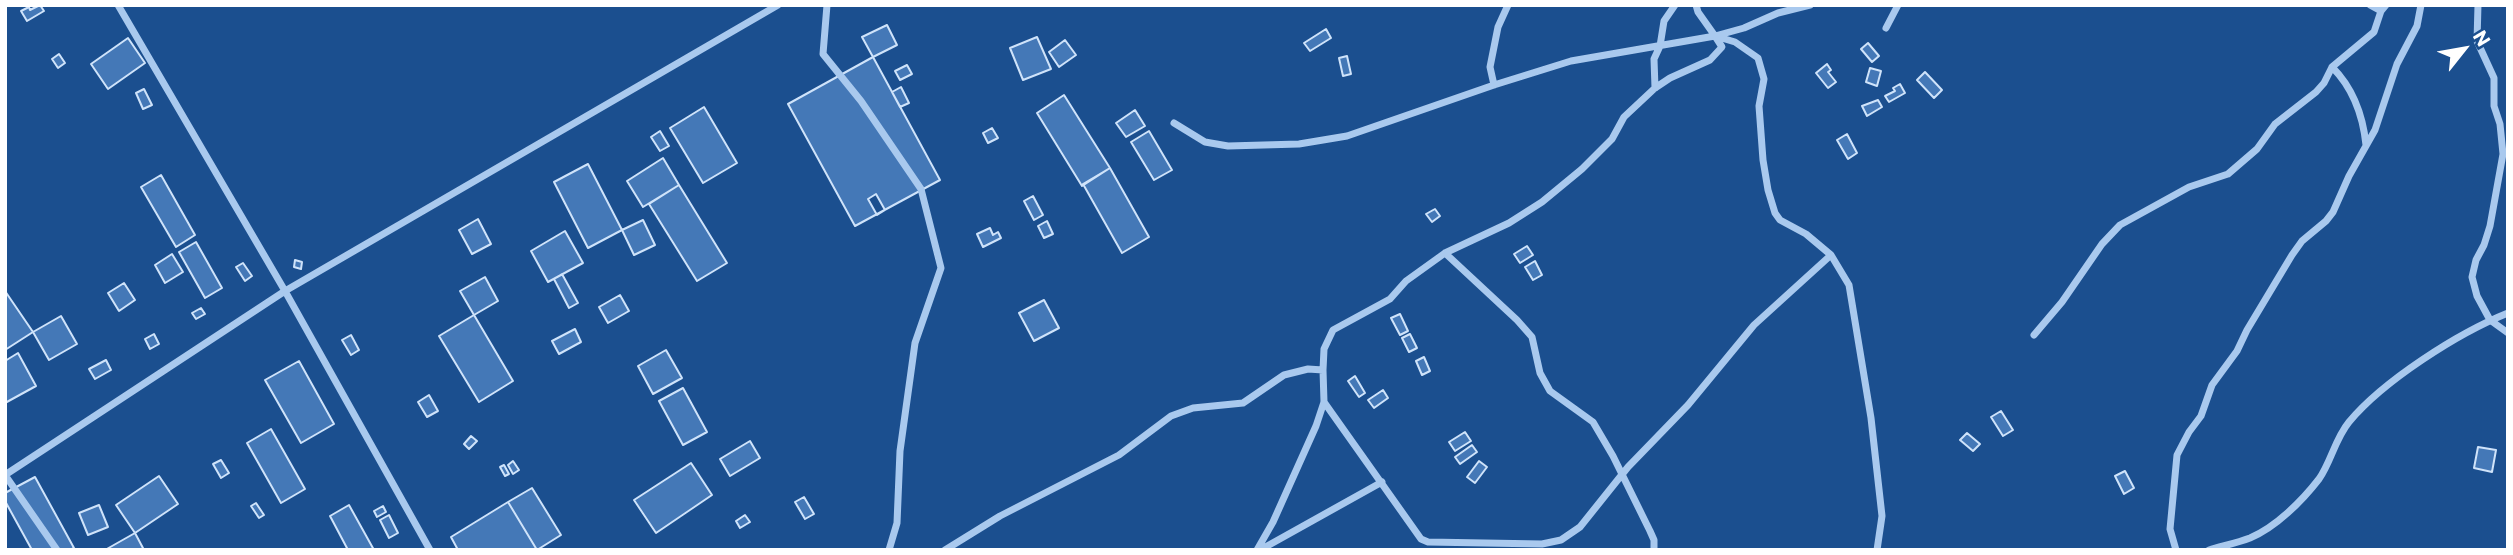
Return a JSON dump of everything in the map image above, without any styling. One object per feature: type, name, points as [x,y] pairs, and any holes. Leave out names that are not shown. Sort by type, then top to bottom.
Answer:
[{"type":"street","points":[[118,5],[285,291],[430,550]]},
{"type":"street","points":[[57,550],[5,475],[285,291],[778,5]]},
{"type":"street","points":[[827,5],[823,54],[861,101],[921,189],[942,268],[915,343],[901,451],[897,523],[888,550]]},
{"type":"street","points":[[1494,85],[1490,67],[1499,27],[1508,5]]},
{"type":"street","points":[[1655,88],[1654,60],[1660,46],[1664,21],[1675,5]]},
{"type":"street","points":[[1258,550],[1273,522],[1324,402],[1324,349],[1333,330],[1390,299],[1406,281],[1445,253],[1524,215],[1563,185],[1612,139],[1625,117],[1655,88],[1670,78],[1710,60],[1722,47],[1696,5]]},
{"type":"street","points":[[1174,123],[1205,142],[1228,146],[1299,144],[1347,136],[1570,61],[1715,36],[1744,29],[1778,13],[1810,5]]},
{"type":"street","points":[[1886,28],[1898,5]]},
{"type":"street","points":[[2034,335],[2062,302],[2102,244],[2120,225],[2189,187],[2228,174],[2257,149],[2275,124],[2316,92],[2333,67],[2374,32],[2383,8],[2370,5]]},
{"type":"street","points":[[2176,550],[2170,529],[2177,455],[2201,416],[2212,385],[2236,351],[2297,248],[2333,212],[2349,176],[2375,130],[2397,64],[2417,26],[2421,5]]},
{"type":"street","points":[[2478,5],[2477,41],[2494,78],[2494,106],[2500,124],[2503,154],[2490,226],[2472,277],[2477,296],[2490,320],[2508,333]]},
{"type":"street","points":[[1715,36],[1735,43],[1758,58],[1764,79],[1759,106],[1759,127],[1768,190],[1775,213],[1780,220],[1806,234],[1831,255],[1849,285],[1871,418],[1882,516],[1877,550]]},
{"type":"street","points":[[2333,67],[2344,79],[2355,101],[2363,121],[2367,147]]},
{"type":"street","points":[[1445,253],[1532,337],[1540,373],[1550,391],[1593,422],[1613,456],[1654,540],[1654,550]]},
{"type":"street","points":[[1324,402],[1421,539],[1428,542],[1542,544],[1561,540],[1580,527],[1657,435],[1688,405],[1754,325],[1831,255]]},
{"type":"street","points":[[2208,550],[2251,538],[2281,519],[2320,478],[2347,425],[2366,403],[2426,358],[2490,320],[2508,313]]},
{"type":"street","points":[[945,550],[990,522],[1118,455],[1171,416],[1193,408],[1243,403],[1284,375],[1308,369],[1323,370]]},
{"type":"street","points":[[1258,550],[1382,482]]},
{"type":"street","points":[[1419,550],[1421,539]]},
{"type":"building","points":[[40,5],[44,11],[27,21],[21,11]]},
{"type":"building","points":[[887,25],[897,45],[873,57],[862,37]]},
{"type":"building","points":[[1326,29],[1331,38],[1310,51],[1304,43]]},
{"type":"building","points":[[1037,37],[1051,69],[1023,80],[1010,48]]},
{"type":"building","points":[[128,38],[145,63],[108,89],[91,64]]},
{"type":"building","points":[[1065,40],[1076,55],[1059,67],[1049,52]]},
{"type":"building","points":[[1868,43],[1879,56],[1872,62],[1861,49]]},
{"type":"building","points":[[59,54],[65,63],[58,68],[52,59]]},
{"type":"building","points":[[1347,56],[1351,74],[1343,76],[1339,58]]},
{"type":"building","points":[[873,57],[940,180],[855,226],[788,104]]},
{"type":"building","points":[[1827,64],[1831,70],[1828,72],[1836,82],[1828,88],[1816,73]]},
{"type":"building","points":[[907,65],[912,74],[900,80],[895,71]]},
{"type":"building","points":[[1870,68],[1881,71],[1877,86],[1866,82]]},
{"type":"building","points":[[1925,72],[1942,90],[1934,98],[1917,80]]},
{"type":"building","points":[[1900,84],[1905,93],[1889,102],[1885,96],[1895,91],[1893,88]]},
{"type":"building","points":[[901,87],[909,103],[900,107],[892,92]]},
{"type":"building","points":[[144,89],[152,105],[143,109],[136,93]]},
{"type":"building","points":[[1064,95],[1110,168],[1082,186],[1037,113]]},
{"type":"building","points":[[1878,100],[1882,107],[1867,116],[1862,106]]},
{"type":"building","points":[[704,107],[737,163],[703,183],[670,128]]},
{"type":"building","points":[[1135,110],[1145,126],[1126,137],[1116,123]]},
{"type":"building","points":[[992,128],[998,138],[988,143],[983,133]]},
{"type":"building","points":[[660,131],[669,146],[660,151],[651,137]]},
{"type":"building","points":[[1149,131],[1172,170],[1154,180],[1131,142]]},
{"type":"building","points":[[1847,134],[1857,153],[1848,159],[1837,140]]},
{"type":"building","points":[[663,158],[679,185],[643,207],[627,181]]},
{"type":"building","points":[[588,164],[622,230],[588,248],[554,182]]},
{"type":"building","points":[[1110,168],[1149,237],[1122,253],[1083,184]]},
{"type":"building","points":[[161,175],[195,235],[176,247],[141,187]]},
{"type":"building","points":[[679,185],[727,263],[697,281],[649,204]]},
{"type":"building","points":[[876,194],[885,210],[877,215],[868,199]]},
{"type":"building","points":[[1033,196],[1043,215],[1034,220],[1024,201]]},
{"type":"building","points":[[1435,209],[1440,216],[1432,222],[1426,214]]},
{"type":"building","points":[[478,219],[491,244],[472,254],[459,230]]},
{"type":"building","points":[[643,220],[655,245],[634,255],[622,230]]},
{"type":"building","points":[[1047,221],[1053,234],[1044,238],[1038,226]]},
{"type":"building","points":[[990,228],[993,235],[998,232],[1001,238],[983,247],[977,234]]},
{"type":"building","points":[[565,231],[583,263],[548,282],[531,251]]},
{"type":"building","points":[[196,242],[222,288],[205,298],[179,252]]},
{"type":"building","points":[[1527,246],[1533,255],[1520,263],[1514,254]]},
{"type":"building","points":[[172,254],[183,272],[165,283],[155,265]]},
{"type":"building","points":[[295,260],[302,262],[301,269],[294,267]]},
{"type":"building","points":[[1535,261],[1542,275],[1533,280],[1525,267]]},
{"type":"building","points":[[243,263],[252,276],[245,281],[236,267]]},
{"type":"building","points":[[562,274],[578,303],[569,308],[554,279]]},
{"type":"building","points":[[485,277],[498,301],[474,315],[460,291]]},
{"type":"building","points":[[124,283],[135,300],[119,311],[108,293]]},
{"type":"building","points":[[5,291],[33,332],[5,350]]},
{"type":"building","points":[[620,295],[629,311],[608,323],[599,307]]},
{"type":"building","points":[[1044,300],[1059,328],[1034,341],[1019,313]]},
{"type":"building","points":[[201,308],[205,314],[196,319],[192,313]]},
{"type":"building","points":[[1400,314],[1408,331],[1400,335],[1391,318]]},
{"type":"building","points":[[474,315],[513,381],[479,402],[439,336]]},
{"type":"building","points":[[61,316],[77,344],[49,360],[33,332]]},
{"type":"building","points":[[575,329],[581,342],[559,354],[552,341]]},
{"type":"building","points":[[154,334],[159,344],[150,349],[145,339]]},
{"type":"building","points":[[1410,334],[1417,348],[1409,352],[1402,338]]},
{"type":"building","points":[[351,335],[359,350],[351,355],[342,340]]},
{"type":"building","points":[[666,350],[682,378],[653,394],[638,366]]},
{"type":"building","points":[[18,353],[36,386],[5,403],[5,361]]},
{"type":"building","points":[[1424,357],[1430,371],[1422,375],[1416,361]]},
{"type":"building","points":[[106,360],[111,370],[95,379],[89,369]]},
{"type":"building","points":[[299,361],[334,424],[301,443],[265,380]]},
{"type":"building","points":[[1355,376],[1365,393],[1359,397],[1348,381]]},
{"type":"building","points":[[683,388],[707,432],[683,445],[659,401]]},
{"type":"building","points":[[1383,390],[1388,398],[1374,408],[1368,400]]},
{"type":"building","points":[[429,395],[438,411],[427,417],[418,402]]},
{"type":"building","points":[[2001,411],[2013,430],[2003,436],[1991,417]]},
{"type":"building","points":[[271,429],[305,489],[281,503],[247,443]]},
{"type":"building","points":[[1465,432],[1471,441],[1455,451],[1449,442]]},
{"type":"building","points":[[1967,433],[1980,444],[1973,451],[1960,440]]},
{"type":"building","points":[[471,436],[477,441],[469,449],[464,444]]},
{"type":"building","points":[[750,441],[760,458],[730,476],[720,459]]},
{"type":"building","points":[[1472,445],[1477,452],[1460,464],[1455,457]]},
{"type":"building","points":[[2478,447],[2496,450],[2492,472],[2474,468]]},
{"type":"building","points":[[221,460],[229,473],[221,478],[213,464]]},
{"type":"building","points":[[513,461],[519,470],[513,474],[508,465]]},
{"type":"building","points":[[1479,461],[1487,467],[1475,483],[1467,477]]},
{"type":"building","points":[[691,463],[712,495],[656,533],[634,500]]},
{"type":"building","points":[[504,465],[509,474],[505,476],[500,467]]},
{"type":"building","points":[[2125,471],[2134,488],[2124,494],[2115,476]]},
{"type":"building","points":[[159,476],[178,504],[135,533],[116,505]]},
{"type":"building","points":[[35,477],[74,548],[32,550],[5,501],[5,493]]},
{"type":"building","points":[[532,488],[561,535],[537,550],[508,502]]},
{"type":"building","points":[[804,497],[814,514],[805,519],[795,502]]},
{"type":"building","points":[[508,502],[537,550],[458,550],[451,537]]},
{"type":"building","points":[[256,503],[264,515],[259,518],[251,506]]},
{"type":"building","points":[[99,505],[108,527],[88,535],[79,513]]},
{"type":"building","points":[[349,505],[374,550],[348,550],[330,516]]},
{"type":"building","points":[[383,506],[386,512],[377,517],[374,511]]},
{"type":"building","points":[[389,515],[398,533],[389,538],[380,520]]},
{"type":"building","points":[[745,515],[750,522],[740,528],[736,521]]},
{"type":"building","points":[[135,533],[144,550],[105,550]]}]
